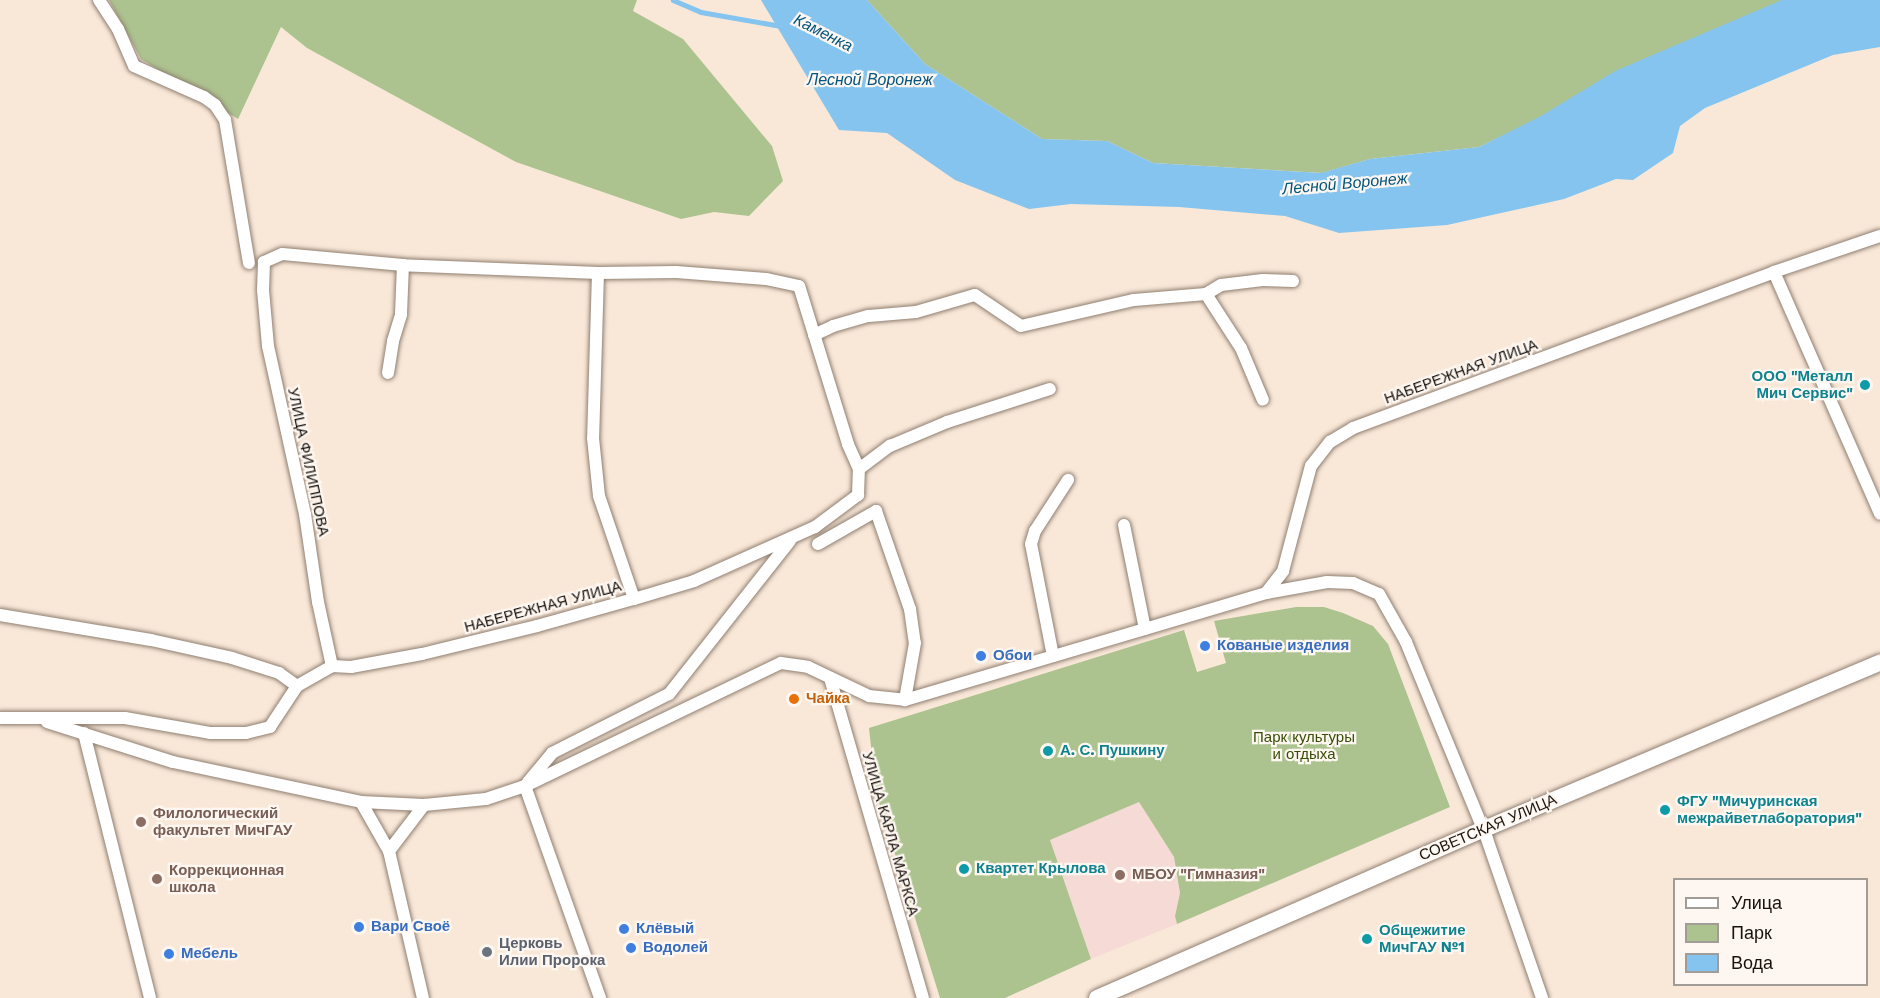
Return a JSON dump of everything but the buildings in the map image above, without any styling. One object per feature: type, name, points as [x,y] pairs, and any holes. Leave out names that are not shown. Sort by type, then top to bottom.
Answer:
[{"type":"main road","name":"СОВЕТСКАЯ УЛИЦА","points":[[1098,998],[1482,830],[1880,663]]},
{"type":"street","points":[[99,0],[118,29],[134,66],[204,97],[215,105],[225,120],[249,263]]},
{"type":"street","name":"НАБЕРЕЖНАЯ УЛИЦА","points":[[37,719],[173,762],[361,802],[424,805],[486,799],[525,786],[781,663],[808,667],[869,696],[905,700],[1266,593],[1283,571],[1311,466],[1330,442],[1353,428],[1774,272],[1880,236]]},
{"type":"street","name":"УЛИЦА ФИЛИППОВА","points":[[332,666],[318,602],[305,514],[268,346],[264,262],[282,254],[403,264]]},
{"type":"street","points":[[387,373],[401,314],[403,264],[598,273],[593,438],[599,496],[634,599]]},
{"type":"street","name":"НАБЕРЕЖНАЯ УЛИЦА","points":[[0,718],[37,719],[88,716],[124,718],[210,733],[246,733],[270,727],[297,686],[332,666],[351,667],[422,654],[537,626],[694,581],[815,527],[858,495],[859,469],[799,286],[765,279],[676,272],[598,273]]},
{"type":"street","points":[[1774,272],[1880,514]]},
{"type":"street","points":[[814,335],[832,326],[869,316],[916,312],[975,295],[1021,327],[1134,300],[1206,294],[1221,285],[1293,281]]},
{"type":"street","points":[[1206,294],[1241,348],[1263,400]]},
{"type":"street","points":[[859,469],[890,446],[947,422],[1050,389]]},
{"type":"street","points":[[1053,657],[1031,544],[1035,531],[1068,480]]},
{"type":"street","points":[[818,544],[876,511],[910,609],[915,643],[905,700]]},
{"type":"street","points":[[1124,525],[1145,629]]},
{"type":"street","name":"НАБЕРЕЖНАЯ УЛИЦА","points":[[525,786],[552,753],[669,694],[792,538]]},
{"type":"street","points":[[1266,593],[1327,582],[1353,583],[1379,594],[1406,642],[1482,830],[1542,998]]},
{"type":"street","points":[[0,615],[152,640],[232,658],[279,673],[297,686]]},
{"type":"street","name":"УЛИЦА КАРЛА МАРКСА","points":[[830,678],[923,998]]},
{"type":"street","points":[[84,732],[150,998]]},
{"type":"street","points":[[525,786],[600,998]]},
{"type":"street","points":[[361,802],[389,851],[423,998]]},
{"type":"street","points":[[389,851],[424,805]]},
{"type":"shaded area","name":"МБОУ \"Гимназия\"","points":[[1139,802],[1174,857],[1180,893],[1175,916],[1177,924],[1091,959],[1050,840]]},
{"type":"green space","points":[[109,0],[637,0],[633,11],[683,39],[772,146],[783,181],[749,216],[714,212],[681,219],[516,162],[307,48],[281,27],[238,119],[141,59]]},
{"type":"green space","points":[[867,0],[1784,0],[1479,147],[1370,159],[1322,173],[1153,163],[1107,141],[1042,139],[925,64]]},
{"type":"green space","name":"Парк культуры и отдыха","points":[[1296,607],[1324,607],[1343,613],[1373,626],[1388,644],[1450,807],[1177,924],[1175,916],[1180,893],[1174,857],[1139,802],[1050,840],[1091,959],[1005,998],[940,998],[876,793],[869,728],[1184,630],[1197,672],[1226,663],[1214,621]]},
{"type":"water","name":"Лесной Воронеж","points":[[761,0],[867,0],[925,64],[1042,139],[1107,141],[1153,163],[1321,173],[1370,159],[1479,147],[1541,116],[1615,71],[1782,0],[1880,0],[1880,47],[1833,55],[1705,108],[1680,126],[1673,153],[1633,180],[1616,179],[1564,199],[1447,225],[1339,233],[1285,216],[1179,207],[1071,204],[1029,209],[955,180],[887,133],[839,130]]},
{"type":"waterway","name":"Каменка","points":[[673,0],[701,12],[781,26]]},
{"type":"place","name":"ООО \"Металл Мич Сервис\"","points":[[1865,385]]},
{"type":"place","name":"Кованые изделия","points":[[1205,646]]},
{"type":"place","name":"Обои","points":[[981,656]]},
{"type":"place","name":"Чайка","points":[[794,699]]},
{"type":"place","name":"А. С. Пушкину","points":[[1048,751]]},
{"type":"place","name":"ФГУ \"Мичуринская межрайветлаборатория\"","points":[[1665,810]]},
{"type":"place","name":"Филологический факультет МичГАУ","points":[[141,822]]},
{"type":"place","name":"Квартет Крылова","points":[[964,869]]},
{"type":"place","name":"МБОУ \"Гимназия\"","points":[[1120,875]]},
{"type":"place","name":"Коррекционная школа","points":[[157,879]]},
{"type":"place","name":"Вари Своё","points":[[359,927]]},
{"type":"place","name":"Клёвый","points":[[624,929]]},
{"type":"place","name":"Общежитие МичГАУ №1","points":[[1367,939]]},
{"type":"place","name":"Водолей","points":[[631,948]]},
{"type":"place","name":"Церковь Илии Пророка","points":[[487,952]]},
{"type":"place","name":"Мебель","points":[[169,954]]}]
